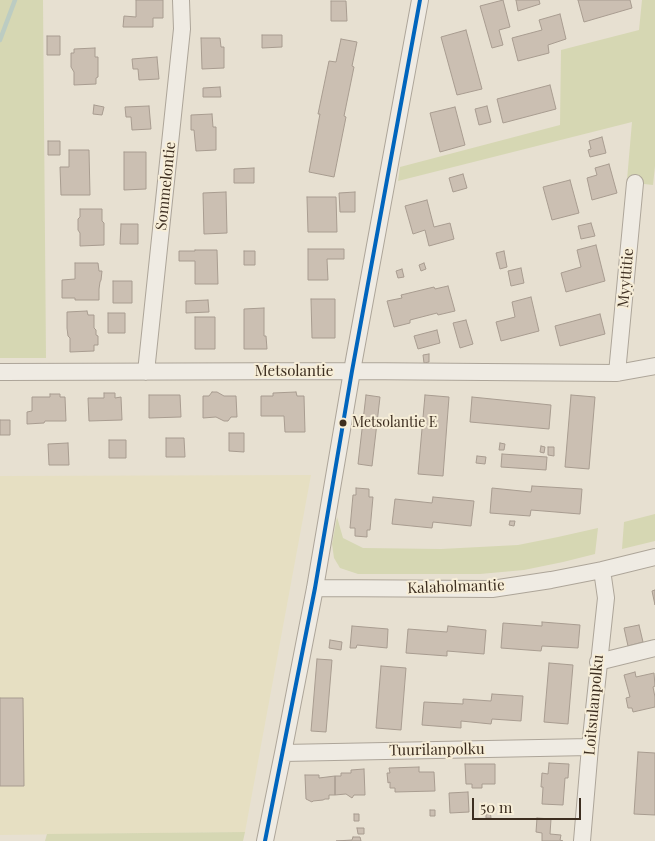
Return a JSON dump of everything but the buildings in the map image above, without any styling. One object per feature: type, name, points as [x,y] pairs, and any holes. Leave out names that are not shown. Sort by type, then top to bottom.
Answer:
[{"type":"street","name":"Sommelontie","points":[[146,372],[182,29],[181,0]]},
{"type":"street","points":[[265,841],[315,588],[352,371],[420,0]]},
{"type":"street","name":"Myyttitie","points":[[617,373],[634,183]]},
{"type":"street","name":"Metsolantie","points":[[0,372],[352,371],[617,373],[655,366]]},
{"type":"street","name":"Kalaholmantie","points":[[315,588],[492,589],[602,570],[655,557]]},
{"type":"street","name":"Loitsulanpolku","points":[[582,841],[598,662],[606,598],[602,570]]},
{"type":"street","points":[[598,662],[655,648]]},
{"type":"street","name":"Tuurilanpolku","points":[[283,753],[590,747]]},
{"type":"shaded area","points":[[311,475],[245,832],[0,835],[0,476]]},
{"type":"green space","points":[[0,0],[43,0],[46,358],[0,358]]},
{"type":"green space","points":[[642,0],[655,0],[655,166],[653,185],[627,180],[632,122],[398,181],[400,167],[560,125],[561,50],[639,30]]},
{"type":"green space","points":[[655,514],[655,541],[622,549],[624,522]]},
{"type":"green space","points":[[337,517],[343,538],[363,548],[441,549],[518,545],[598,528],[595,554],[524,570],[480,574],[358,574],[340,568],[334,558],[332,544]]},
{"type":"green space","points":[[245,832],[243,841],[45,841],[47,834]]},
{"type":"waterway","points":[[0,40],[15,0]]},
{"type":"transit line","points":[[265,841],[315,588],[352,371],[420,0]]},
{"type":"place","name":"Metsolantie E","points":[[343,423]]}]
